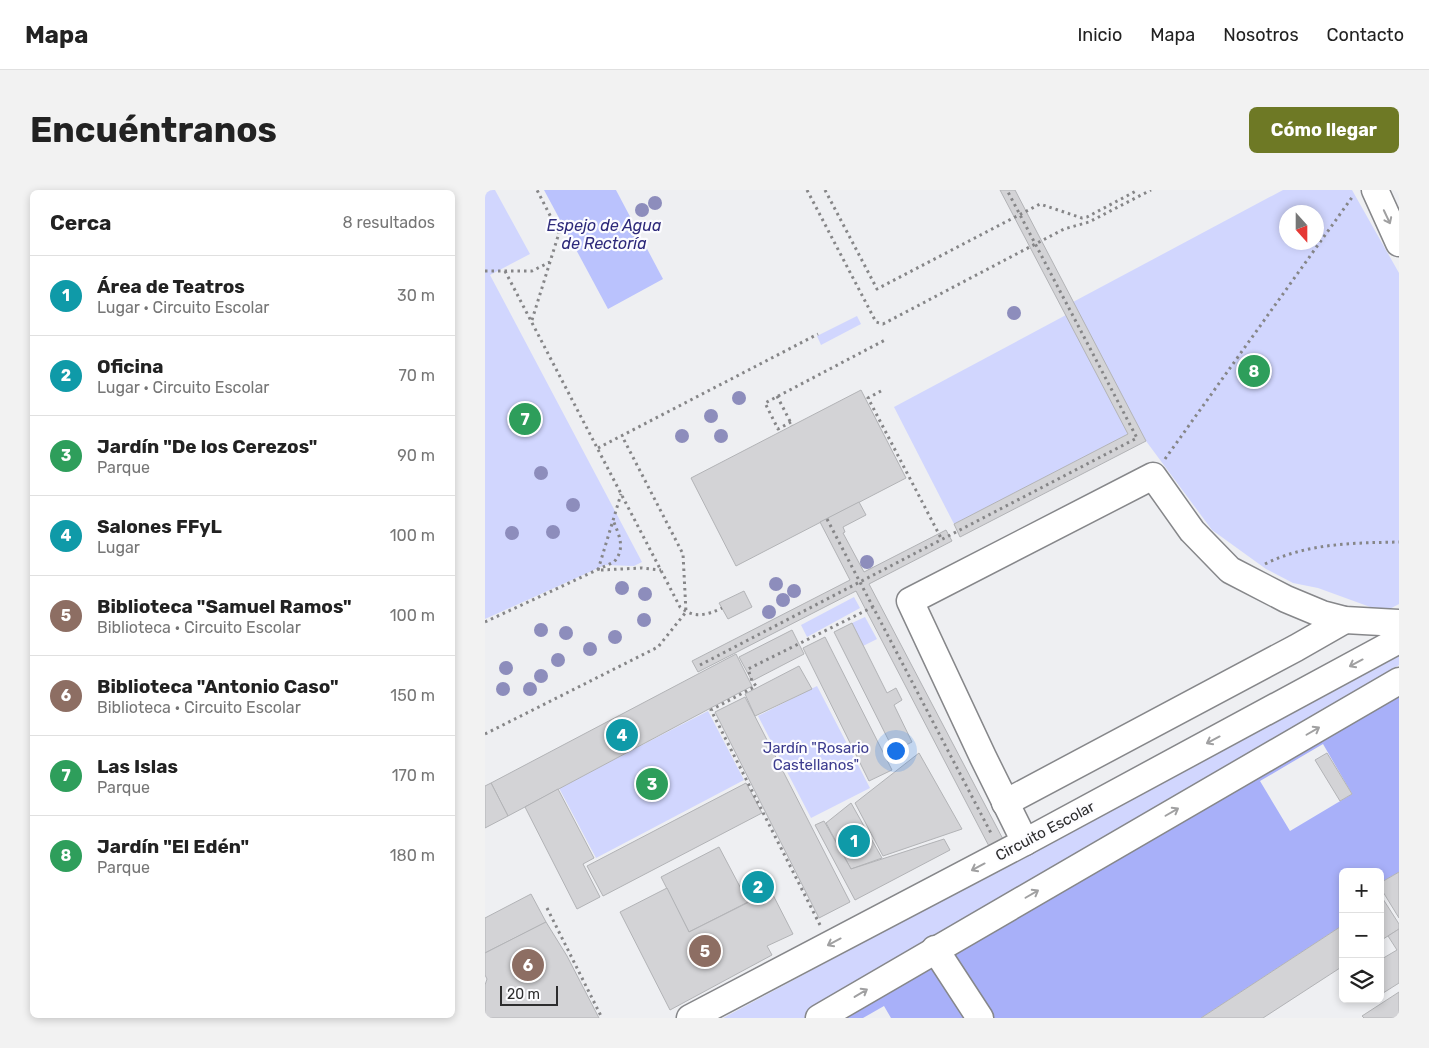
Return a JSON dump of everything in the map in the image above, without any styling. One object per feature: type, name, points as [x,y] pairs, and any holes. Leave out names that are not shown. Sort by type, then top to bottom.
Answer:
[{"type":"street","points":[[1375,190],[1399,243]]},
{"type":"street","points":[[1025,842],[910,601],[1153,476],[1192,531],[1230,570],[1286,600],[1322,614],[1345,620],[1399,623]]},
{"type":"street","points":[[1005,803],[1288,653],[1345,620]]},
{"type":"street","name":"Circuito Escolar","points":[[690,1018],[1025,842],[1399,640]]},
{"type":"street","points":[[819,1018],[1399,681]]},
{"type":"street","points":[[935,949],[981,1018]]},
{"type":"path","points":[[531,321],[559,233],[537,190]]},
{"type":"path","points":[[807,190],[876,322],[879,324],[883,324],[1064,229],[1089,222],[1151,190]]},
{"type":"path","points":[[825,190],[877,289],[1020,214],[1044,204],[1082,218],[1138,190]]},
{"type":"path","points":[[700,665],[1137,438],[1007,190]]},
{"type":"path","points":[[1153,476],[1358,190]]},
{"type":"path","points":[[485,271],[531,271],[550,261]]},
{"type":"path","points":[[505,271],[680,607],[686,612],[699,615],[722,608]]},
{"type":"path","points":[[598,448],[818,334]]},
{"type":"path","points":[[777,396],[791,424],[778,428],[765,403],[777,396],[885,340]]},
{"type":"path","points":[[881,391],[868,398],[941,540]]},
{"type":"path","points":[[485,734],[658,647],[686,612],[683,554],[622,436]]},
{"type":"path","points":[[597,570],[621,493]]},
{"type":"path","points":[[827,519],[996,843]]},
{"type":"path","points":[[485,622],[614,562],[619,556],[621,540],[613,520]]},
{"type":"path","points":[[1243,576],[1279,557],[1308,549],[1351,543],[1399,542]]},
{"type":"path","points":[[597,570],[641,568],[661,570]]},
{"type":"path","points":[[823,932],[711,710],[756,686],[752,681],[748,668],[873,607]]},
{"type":"path","points":[[547,908],[602,1018]]},
{"type":"green space","points":[[485,190],[495,190],[530,254],[490,275],[642,562],[634,566],[605,565],[485,619]]},
{"type":"green space","points":[[1283,190],[1352,190],[1399,273],[1399,604],[1384,612],[1318,588],[1293,583],[1266,569],[1212,530],[1146,441],[1073,302]]},
{"type":"green space","points":[[1066,315],[1128,434],[954,524],[894,407]]},
{"type":"green space","points":[[857,316],[861,324],[821,345],[817,336]]},
{"type":"green space","points":[[854,597],[860,608],[807,637],[801,625]]},
{"type":"green space","points":[[865,617],[877,639],[863,646],[852,623]]},
{"type":"green space","points":[[1399,654],[1399,665],[805,1018],[723,1018]]},
{"type":"green space","name":"Jardín \"Rosario Castellanos\"","points":[[817,686],[870,788],[811,818],[758,716]]},
{"type":"green space","points":[[708,711],[744,780],[596,858],[559,788]]},
{"type":"shaded area","points":[[1399,680],[1399,872],[1384,881],[1384,868],[1339,868],[1339,928],[1201,1018],[891,1018],[884,1006],[863,1018],[842,1018]],"holes":[[[1323,744],[1352,794],[1290,831],[1260,781]]]},
{"type":"water","name":"Espejo de Agua de Rectoría","points":[[544,190],[616,190],[663,279],[608,309]]},
{"type":"building","points":[[1000,190],[1015,190],[1146,441],[960,537],[954,524],[1128,434]]},
{"type":"building","points":[[861,390],[906,478],[736,566],[691,478]]},
{"type":"building","points":[[859,502],[866,515],[843,527],[845,532],[843,533],[864,572],[946,530],[952,541],[869,584],[1005,843],[991,850],[856,591],[698,672],[692,661],[850,580],[820,522]]},
{"type":"building","points":[[744,591],[752,607],[728,619],[719,603]]},
{"type":"building","points":[[852,623],[887,693],[896,688],[902,700],[894,705],[912,742],[894,751],[834,632]]},
{"type":"building","points":[[792,630],[804,654],[752,681],[739,657]]},
{"type":"building","points":[[825,637],[892,770],[869,781],[803,648]]},
{"type":"building","points":[[736,654],[752,686],[508,816],[491,783]]},
{"type":"building","points":[[799,666],[812,689],[755,716],[745,694]]},
{"type":"building","points":[[745,697],[850,902],[819,918],[715,712]]},
{"type":"building","points":[[919,753],[962,829],[883,856],[855,803]]},
{"type":"building","points":[[1327,753],[1352,794],[1340,801],[1315,760]]},
{"type":"building","points":[[491,783],[508,816],[485,828],[485,786]]},
{"type":"building","points":[[746,783],[762,813],[603,896],[587,866]]},
{"type":"building","points":[[558,789],[594,858],[583,864],[600,897],[577,909],[525,807]]},
{"type":"building","points":[[851,803],[882,858],[851,869],[826,823]]},
{"type":"building","points":[[824,821],[851,869],[944,839],[950,850],[855,900],[815,825]]},
{"type":"building","points":[[719,847],[748,902],[689,932],[661,877]]},
{"type":"building","points":[[1399,872],[1399,918],[1384,894],[1384,881]]},
{"type":"building","points":[[758,879],[763,881],[765,886],[763,891],[758,893],[753,891],[751,886],[753,881]]},
{"type":"building","points":[[667,888],[689,932],[771,891],[793,934],[767,946],[772,955],[670,1010],[620,912]]},
{"type":"building","points":[[531,894],[546,922],[485,953],[485,918]]},
{"type":"building","points":[[1384,901],[1399,924],[1399,929],[1384,938]]},
{"type":"building","points":[[546,922],[567,956],[599,1018],[485,1018],[485,985],[487,979],[485,975],[485,953]]},
{"type":"building","points":[[1339,928],[1339,969],[1263,1018],[1201,1018]]},
{"type":"building","points":[[1399,929],[1399,983],[1384,992],[1384,958],[1397,950],[1388,936]]},
{"type":"building","points":[[1399,992],[1399,1018],[1364,1018],[1362,1016],[1384,1003]]},
{"type":"place","name":"Jardín \"El Edén\"","points":[[1254,371]]},
{"type":"place","name":"Las Islas","points":[[525,419]]},
{"type":"place","name":"Salones FFyL","points":[[622,735]]},
{"type":"place","name":"Jardín \"De los Cerezos\"","points":[[652,784]]},
{"type":"place","name":"Área de Teatros","points":[[854,841]]},
{"type":"place","name":"Oficina","points":[[758,887]]},
{"type":"place","name":"Biblioteca \"Samuel Ramos\"","points":[[705,951]]},
{"type":"place","name":"Biblioteca \"Antonio Caso\"","points":[[528,965]]}]
